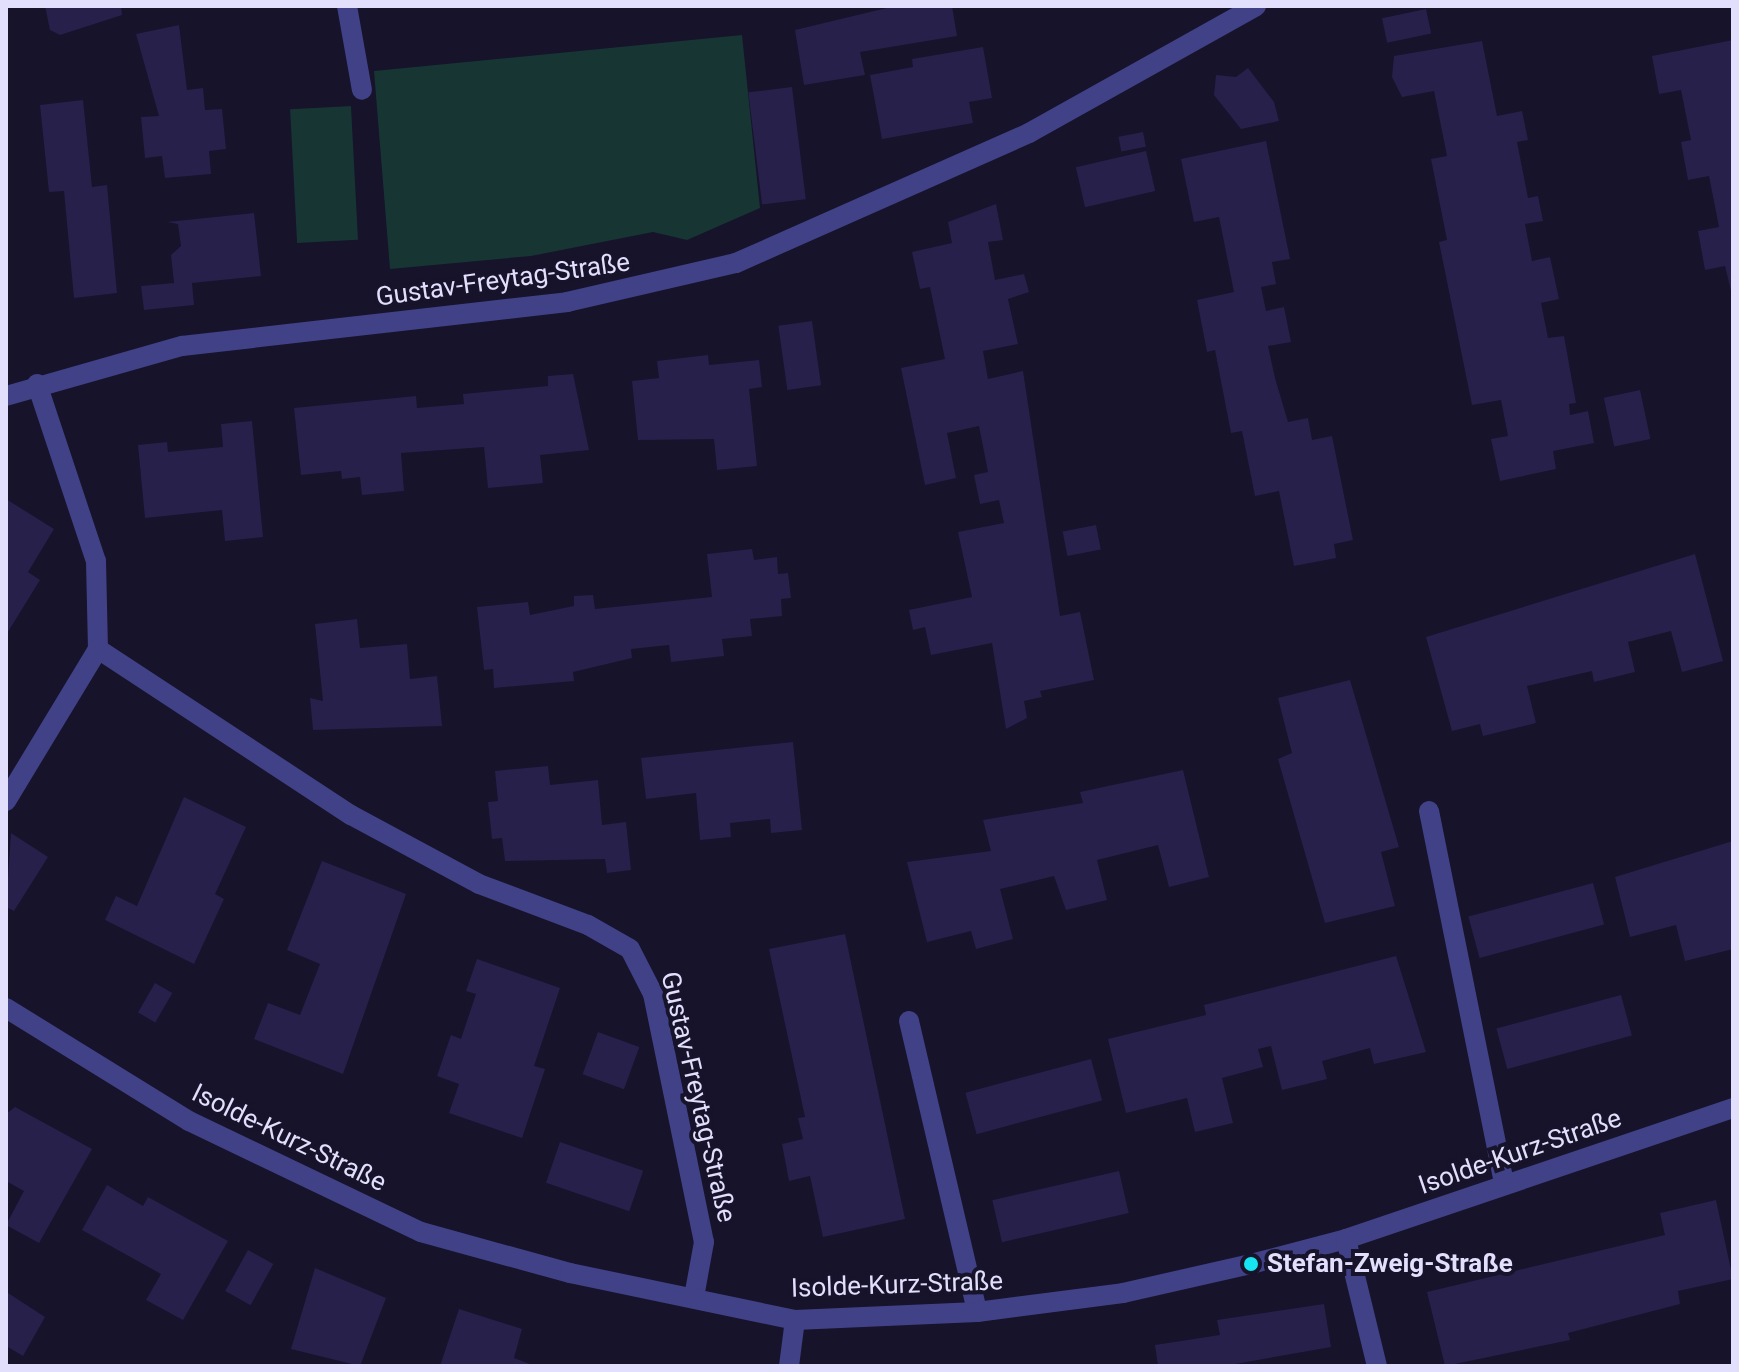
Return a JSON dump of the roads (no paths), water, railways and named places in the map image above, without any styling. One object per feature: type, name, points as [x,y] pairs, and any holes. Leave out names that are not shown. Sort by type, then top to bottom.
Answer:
[{"type":"street","points":[[347,6],[362,90]]},
{"type":"street","name":"Gustav-Freytag-Straße","points":[[6,396],[37,384],[182,346],[567,302],[736,263],[1029,133],[1256,6]]},
{"type":"street","points":[[6,801],[98,649],[96,561],[37,384]]},
{"type":"street","name":"Gustav-Freytag-Straße","points":[[98,649],[351,815],[479,884],[588,925],[630,949],[653,994],[704,1242],[694,1297]]},
{"type":"street","points":[[1429,811],[1504,1183]]},
{"type":"street","name":"Isolde-Kurz-Straße","points":[[6,1008],[189,1121],[421,1232],[570,1273],[795,1320],[977,1312],[1123,1293],[1346,1239],[1733,1108]]},
{"type":"street","points":[[909,1021],[977,1312]]},
{"type":"street","points":[[1346,1239],[1377,1366]]},
{"type":"street","points":[[789,1366],[795,1320]]},
{"type":"place","name":"Stefan-Zweig-Straße","points":[[1251,1264]]}]
